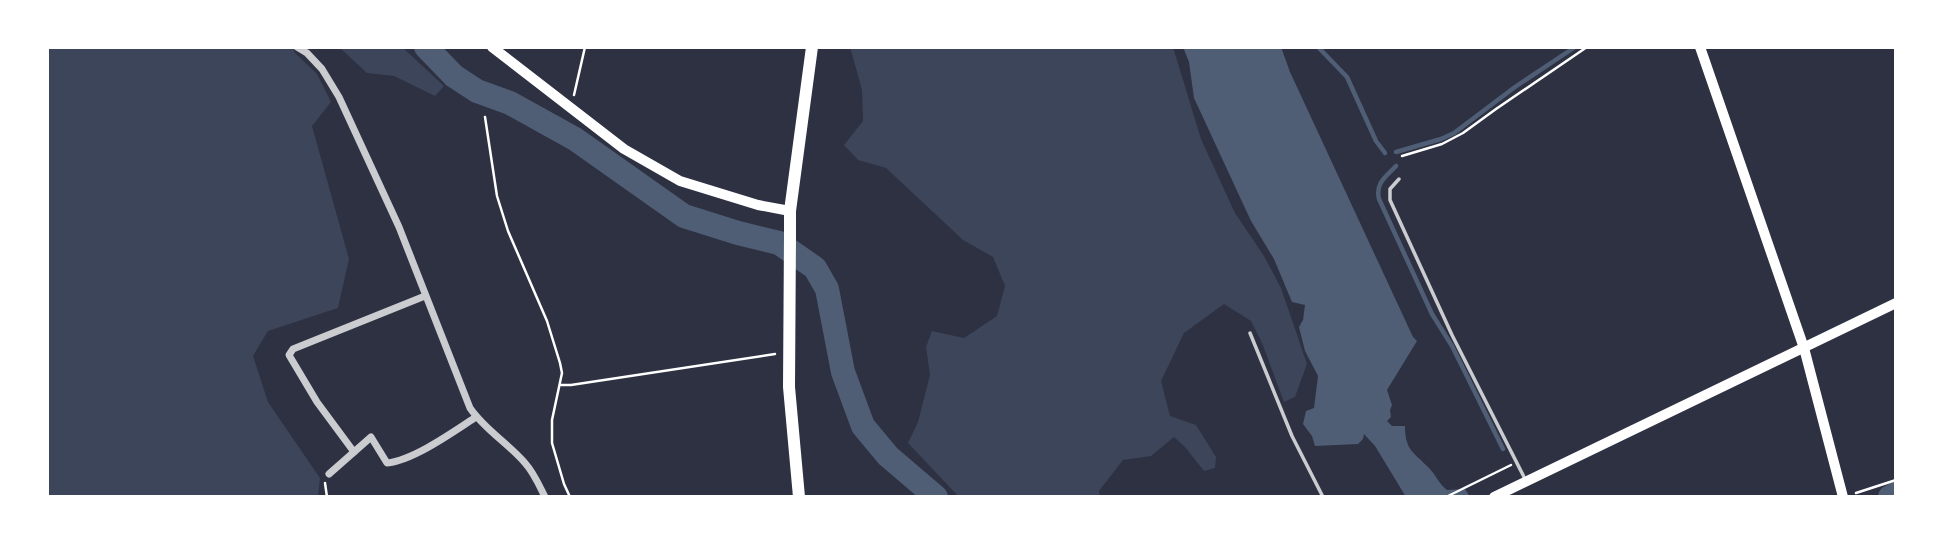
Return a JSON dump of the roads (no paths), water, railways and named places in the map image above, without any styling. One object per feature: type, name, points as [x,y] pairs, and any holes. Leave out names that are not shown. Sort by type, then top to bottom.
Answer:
[{"type":"main road","points":[[492,47],[624,149],[680,181],[758,205],[790,211]]},
{"type":"main road","points":[[799,497],[789,387],[790,211],[812,47]]},
{"type":"main road","points":[[1700,47],[1804,348],[1845,497]]},
{"type":"main road","points":[[1494,497],[1896,303]]},
{"type":"street","points":[[297,47],[307,53],[322,69],[339,97],[399,228],[470,408],[524,463],[537,480],[545,497]]},
{"type":"street","points":[[354,452],[317,402],[289,355],[293,349],[425,296]]},
{"type":"street","points":[[329,474],[371,438],[387,463],[397,462],[448,436],[476,417]]},
{"type":"lane","points":[[1399,179],[1390,189],[1390,200],[1524,482]]},
{"type":"lane","points":[[1250,333],[1287,424],[1323,497]]},
{"type":"waterway","points":[[426,47],[454,76],[477,91],[510,103],[575,139],[684,216],[779,243],[815,268],[827,289],[843,372],[863,426],[888,456],[936,497]]},
{"type":"waterway","points":[[1318,47],[1347,77],[1376,141],[1385,153]]},
{"type":"waterway","points":[[1396,152],[1454,133],[1515,87],[1575,47]]},
{"type":"waterway","points":[[1396,166],[1380,184],[1379,199],[1432,314],[1452,346],[1503,449]]},
{"type":"waterway","points":[[1890,497],[1896,494]]}]
